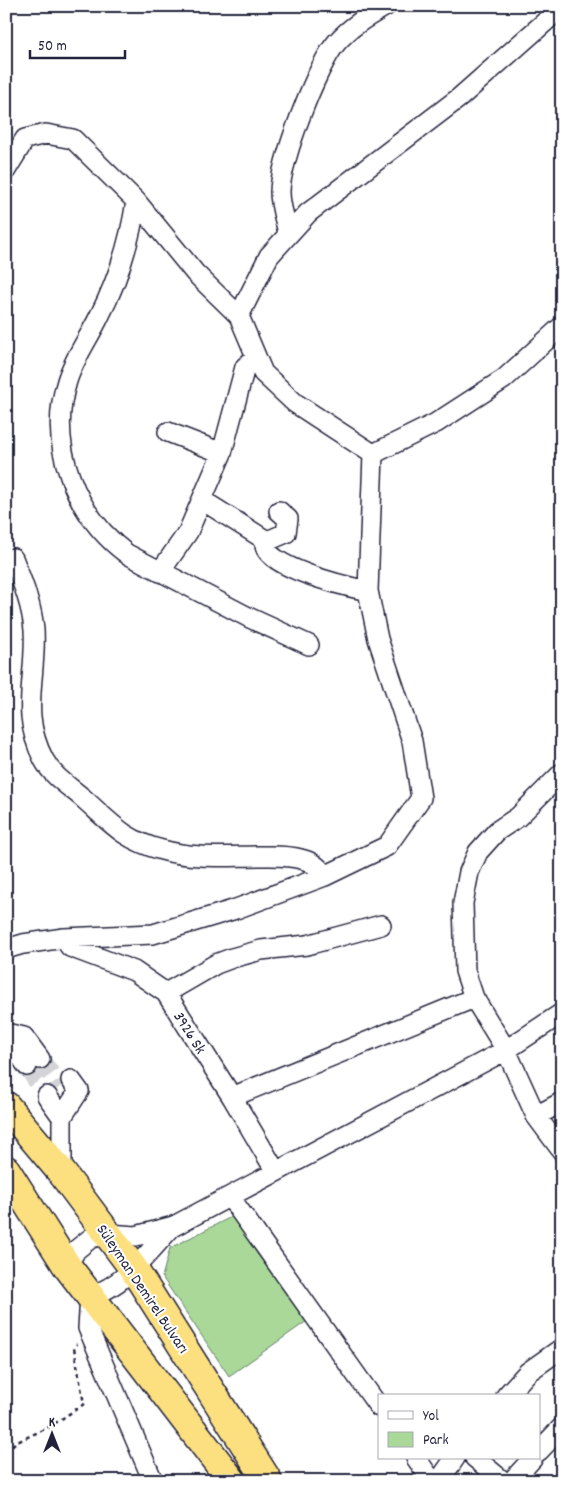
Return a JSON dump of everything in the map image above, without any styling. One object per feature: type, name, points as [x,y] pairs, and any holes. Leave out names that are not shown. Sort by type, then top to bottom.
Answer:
[{"type":"highway","name":"Süleyman Demirel Bulvarı","points":[[6,1106],[62,1173],[133,1268],[268,1481]]},
{"type":"highway","points":[[6,1170],[67,1266],[232,1481]]},
{"type":"street","points":[[288,233],[280,191],[285,160],[320,67],[344,34],[364,18],[386,6]]},
{"type":"street","points":[[239,316],[269,256],[288,233],[321,201],[459,98],[562,7]]},
{"type":"street","points":[[6,170],[25,139],[46,134],[73,139],[136,201],[196,273],[239,316],[255,358],[263,373],[295,403],[373,454]]},
{"type":"street","points":[[136,201],[129,239],[117,276],[67,382],[61,412],[61,440],[71,482],[94,522],[112,542],[127,554],[308,645]]},
{"type":"street","points":[[373,454],[436,423],[504,379],[562,326]]},
{"type":"street","points":[[160,572],[188,532],[222,453],[245,367],[255,358]]},
{"type":"street","points":[[168,432],[222,453]]},
{"type":"street","points":[[6,949],[23,944],[64,938],[153,934],[236,909],[325,876],[387,846],[421,798],[412,741],[378,639],[368,591],[373,454]]},
{"type":"street","points":[[202,500],[267,541]]},
{"type":"street","points":[[267,541],[286,534],[288,530],[288,519],[279,511]]},
{"type":"street","points":[[267,541],[266,549],[279,562],[334,584],[368,591]]},
{"type":"street","points":[[13,558],[29,601],[34,628],[34,654],[29,696],[31,725],[44,761],[58,779],[88,803],[107,822],[146,845],[190,855],[289,856],[312,862],[325,876]]},
{"type":"street","points":[[562,772],[518,818],[497,831],[478,852],[469,872],[463,903],[466,971],[474,998],[506,1050],[536,1116],[562,1151]]},
{"type":"street","points":[[166,993],[216,964],[232,958],[261,950],[307,944],[381,925]]},
{"type":"street","name":"3926 Sk","points":[[64,938],[70,947],[134,971],[166,993],[232,1097],[276,1172]]},
{"type":"street","points":[[232,1097],[474,998]]},
{"type":"street","points":[[67,1266],[76,1250],[91,1238],[109,1234],[136,1236],[174,1226],[506,1050],[562,1012]]},
{"type":"street","points":[[12,1035],[39,1059]]},
{"type":"street","points":[[62,1173],[67,1111],[60,1088],[79,1091],[67,1111]]},
{"type":"street","points":[[536,1116],[562,1102]]},
{"type":"street","points":[[230,1197],[378,1406]]},
{"type":"street","points":[[153,1481],[88,1328],[90,1296],[107,1291],[122,1280],[174,1226]]},
{"type":"street","points":[[508,1394],[528,1372],[562,1348]]},
{"type":"street","points":[[540,1450],[562,1426]]},
{"type":"street","points":[[417,1460],[432,1481]]},
{"type":"street","points":[[439,1481],[454,1460]]},
{"type":"street","points":[[477,1460],[503,1481]]},
{"type":"street","points":[[512,1481],[531,1460]]},
{"type":"path","points":[[6,1451],[15,1443],[51,1426],[84,1404],[74,1348],[88,1328]]},
{"type":"green space","points":[[231,1217],[246,1233],[307,1321],[229,1376],[162,1277],[170,1248]]},
{"type":"tunnel","points":[[40,1059],[60,1087]]},
{"type":"tunnel","points":[[27,1066],[47,1096]]}]
